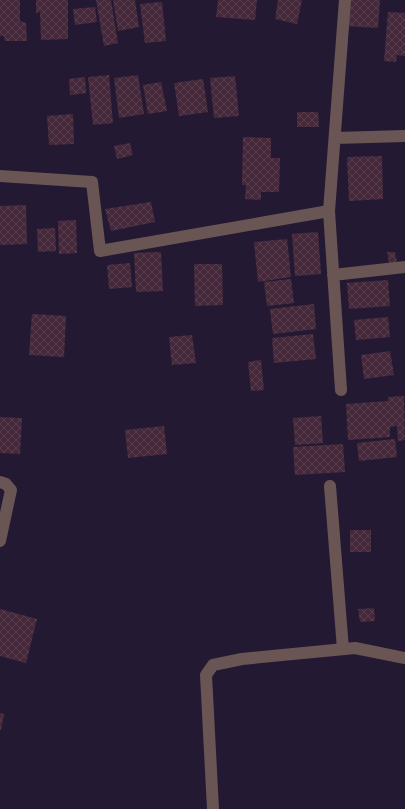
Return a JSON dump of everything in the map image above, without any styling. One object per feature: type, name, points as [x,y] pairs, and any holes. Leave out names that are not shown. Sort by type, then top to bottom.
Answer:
[{"type":"street","points":[[341,390],[329,211],[346,0]]},
{"type":"street","points":[[335,138],[405,136]]},
{"type":"street","points":[[0,176],[92,182],[100,251],[329,211]]},
{"type":"street","points":[[333,275],[405,268]]},
{"type":"street","points":[[0,482],[6,484],[11,490],[0,541]]},
{"type":"street","points":[[330,486],[343,649]]},
{"type":"street","points":[[213,809],[206,676],[213,665],[242,659],[355,648],[405,658]]},
{"type":"building","points":[[0,0],[20,0],[20,21],[26,23],[27,41],[5,41],[4,36],[0,36]]},
{"type":"building","points":[[36,0],[68,0],[68,39],[41,40],[40,12],[36,13]]},
{"type":"building","points":[[96,0],[111,0],[118,43],[104,46]]},
{"type":"building","points":[[113,0],[135,0],[139,27],[118,31]]},
{"type":"building","points":[[218,0],[257,0],[255,20],[216,17]]},
{"type":"building","points":[[278,0],[302,0],[297,24],[275,19]]},
{"type":"building","points":[[349,0],[380,0],[378,28],[347,26]]},
{"type":"building","points":[[162,2],[166,41],[145,43],[140,4]]},
{"type":"building","points":[[95,7],[97,22],[75,25],[73,9]]},
{"type":"building","points":[[388,12],[405,13],[405,56],[397,55],[396,62],[384,61]]},
{"type":"building","points":[[109,75],[113,123],[93,125],[88,77]]},
{"type":"building","points":[[138,75],[144,114],[119,118],[114,78]]},
{"type":"building","points":[[235,76],[239,116],[214,118],[210,78]]},
{"type":"building","points":[[85,77],[86,93],[70,95],[69,79]]},
{"type":"building","points":[[203,79],[208,112],[179,116],[174,83]]},
{"type":"building","points":[[161,82],[167,111],[148,114],[143,85]]},
{"type":"building","points":[[297,112],[318,112],[319,127],[297,127]]},
{"type":"building","points":[[73,114],[74,144],[49,145],[47,116]]},
{"type":"building","points":[[243,137],[271,138],[271,158],[280,158],[279,192],[261,192],[261,200],[245,199],[246,185],[242,185]]},
{"type":"building","points":[[130,143],[133,155],[117,159],[114,146]]},
{"type":"building","points":[[382,156],[383,199],[349,201],[347,157]]},
{"type":"building","points":[[151,202],[155,222],[111,231],[105,209]]},
{"type":"building","points":[[26,205],[27,244],[0,245],[0,206]]},
{"type":"building","points":[[76,220],[77,253],[59,254],[58,221]]},
{"type":"building","points":[[55,228],[56,251],[38,252],[37,229]]},
{"type":"building","points":[[318,232],[321,274],[295,276],[292,234]]},
{"type":"building","points":[[287,239],[291,277],[258,282],[254,242]]},
{"type":"building","points":[[161,252],[163,291],[136,292],[134,253]]},
{"type":"building","points":[[387,252],[395,252],[397,263],[389,263]]},
{"type":"building","points":[[130,263],[132,287],[109,289],[107,265]]},
{"type":"building","points":[[194,264],[222,264],[223,305],[195,306]]},
{"type":"building","points":[[291,279],[294,303],[267,306],[264,282]]},
{"type":"building","points":[[388,280],[390,306],[349,309],[347,283]]},
{"type":"building","points":[[314,304],[316,329],[273,334],[270,309]]},
{"type":"building","points":[[32,314],[66,316],[64,357],[29,355]]},
{"type":"building","points":[[388,317],[390,337],[356,340],[354,320]]},
{"type":"building","points":[[313,334],[316,359],[274,363],[272,338]]},
{"type":"building","points":[[192,335],[196,363],[172,365],[169,337]]},
{"type":"building","points":[[390,351],[394,375],[364,379],[361,355]]},
{"type":"building","points":[[261,360],[264,390],[251,391],[248,362]]},
{"type":"building","points":[[404,396],[405,440],[398,441],[397,426],[390,427],[390,437],[348,440],[346,404],[388,401],[388,397]]},
{"type":"building","points":[[321,416],[323,443],[295,445],[293,418]]},
{"type":"building","points":[[0,417],[22,418],[20,454],[0,453]]},
{"type":"building","points":[[164,426],[167,454],[128,458],[125,430]]},
{"type":"building","points":[[395,439],[397,457],[359,461],[357,443]]},
{"type":"building","points":[[343,444],[345,472],[295,475],[293,447]]},
{"type":"building","points":[[350,530],[371,530],[371,552],[350,552]]},
{"type":"building","points":[[374,608],[375,621],[360,622],[358,609]]},
{"type":"building","points":[[0,609],[37,619],[26,663],[0,656]]},
{"type":"building","points":[[0,713],[4,714],[1,730],[0,730]]}]
